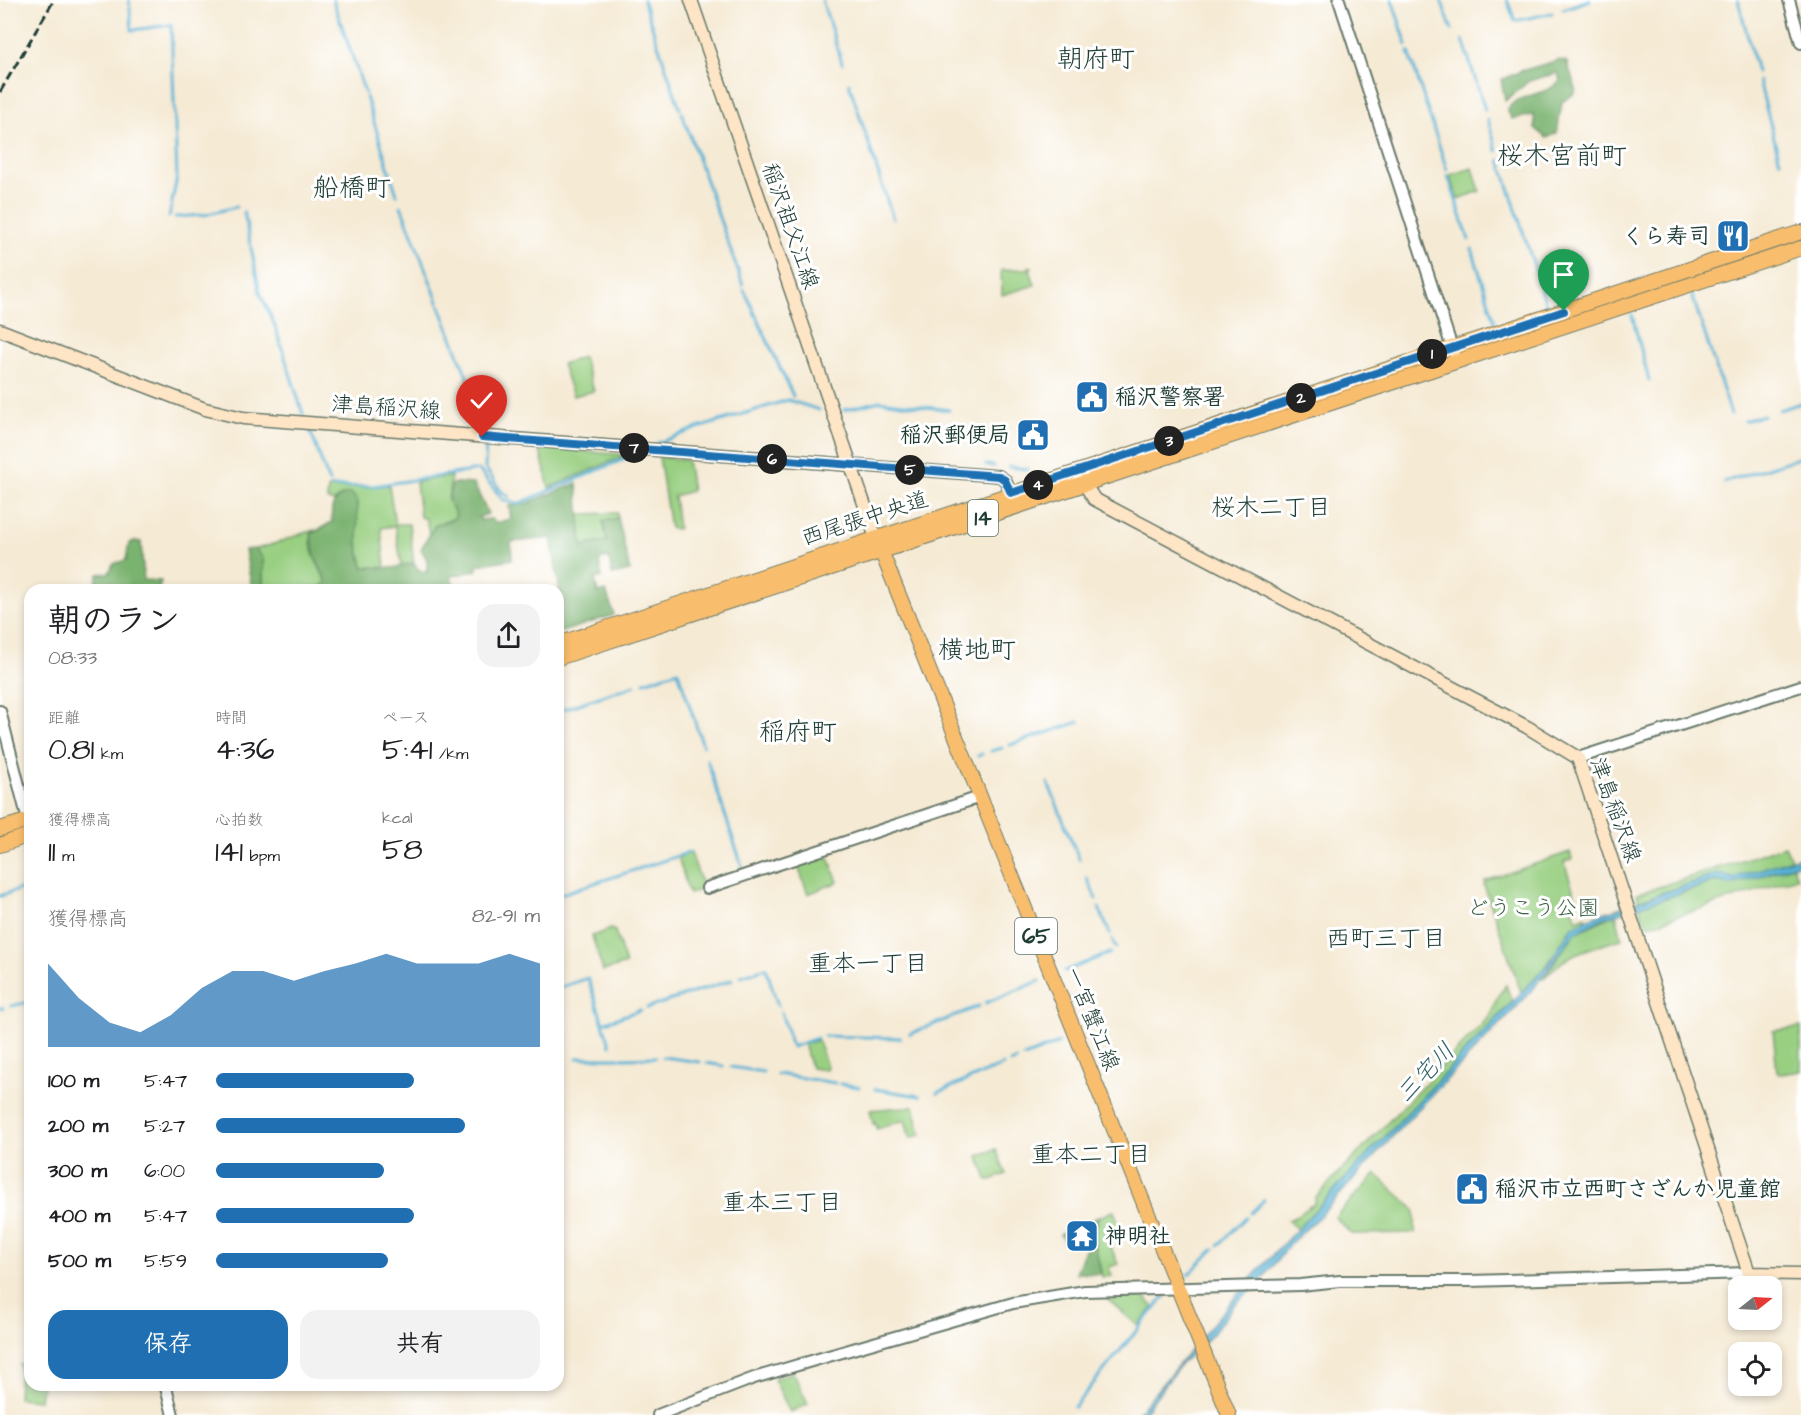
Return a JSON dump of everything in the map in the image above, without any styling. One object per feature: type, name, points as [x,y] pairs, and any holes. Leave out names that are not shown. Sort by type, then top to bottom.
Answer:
[{"type":"main road","name":"稲沢祖父江線","points":[[691,0],[851,465]]},
{"type":"main road","name":"西尾張中央道","points":[[564,642],[879,544],[1084,485],[1801,232]]},
{"type":"main road","name":"西尾張中央道","points":[[564,656],[879,544],[1011,493],[1801,248]]},
{"type":"main road","name":"津島稲沢線","points":[[0,332],[205,409],[243,418],[851,465]]},
{"type":"main road","points":[[851,465],[879,544]]},
{"type":"main road","name":"津島稲沢線","points":[[1078,471],[1094,499],[1517,722],[1578,758],[1749,1273]]},
{"type":"main road","name":"一宮蟹江線","points":[[879,544],[1229,1415]]},
{"type":"main road","points":[[0,830],[24,824]]},
{"type":"main road","points":[[0,845],[24,837]]},
{"type":"main road","points":[[1749,1273],[1801,1274]]},
{"type":"street","points":[[1340,0],[1454,354]]},
{"type":"street","points":[[1789,0],[1801,43]]},
{"type":"street","points":[[851,465],[999,476],[1005,480],[1011,493]]},
{"type":"street","points":[[1578,758],[1801,686]]},
{"type":"street","points":[[0,711],[24,804]]},
{"type":"street","points":[[707,888],[980,797]]},
{"type":"street","points":[[658,1415],[754,1378],[1013,1303],[1085,1291],[1259,1287],[1340,1281],[1481,1281],[1749,1273]]},
{"type":"street","points":[[167,1391],[172,1415]]},
{"type":"green space","points":[[1559,60],[1567,62],[1576,89],[1575,93],[1562,102],[1557,133],[1547,138],[1535,128],[1534,115],[1512,119],[1507,110],[1518,100],[1554,86],[1560,80],[1557,73],[1529,81],[1505,101],[1501,80],[1521,71]]},
{"type":"green space","points":[[1473,168],[1480,191],[1458,199],[1450,175]]},
{"type":"green space","points":[[1029,266],[1032,267],[1030,270],[1035,285],[1002,295],[1001,270],[1027,269]]},
{"type":"green space","points":[[583,357],[594,391],[573,396],[562,364]]},
{"type":"green space","points":[[539,447],[626,455],[549,488]]},
{"type":"green space","points":[[659,457],[687,460],[692,491],[674,496],[678,529],[670,528]]},
{"type":"green space","points":[[451,476],[448,500],[457,515],[443,522],[430,537],[426,519],[420,517],[416,482]]},
{"type":"green space","points":[[577,483],[582,546],[607,541],[603,521],[618,518],[630,571],[612,575],[609,558],[599,560],[602,577],[595,579],[598,593],[606,591],[614,615],[564,631],[564,584],[559,584],[551,538],[511,542],[512,559],[477,565],[477,570],[450,577],[454,584],[326,584],[315,557],[311,534],[332,522],[332,511],[337,499],[351,493],[357,500],[358,544],[363,567],[393,568],[412,563],[421,571],[427,572],[427,560],[421,549],[435,525],[453,519],[456,515],[448,500],[452,484],[474,484],[488,514],[479,517],[480,520],[491,519],[495,523],[511,519],[509,506],[528,503]]},
{"type":"green space","points":[[389,485],[395,524],[409,524],[414,564],[402,567],[395,526],[381,528],[385,568],[363,567],[358,544],[356,506],[338,498],[334,502],[327,500],[328,488]]},
{"type":"green space","points":[[617,513],[618,518],[603,522],[607,541],[582,546],[579,514]]},
{"type":"green space","points":[[314,530],[311,536],[312,550],[327,583],[263,584],[263,558],[255,549]]},
{"type":"green space","points":[[141,542],[144,580],[161,581],[160,584],[96,584],[98,574],[109,573],[113,564],[126,560],[129,543]]},
{"type":"green space","points":[[255,549],[263,558],[263,584],[251,584],[245,550]]},
{"type":"green space","points":[[1785,846],[1791,858],[1786,862],[1732,878],[1718,874],[1638,901],[1637,894]]},
{"type":"green space","name":"どうこう公園","points":[[1570,852],[1572,859],[1564,862],[1577,901],[1571,904],[1577,920],[1586,916],[1586,920],[1571,928],[1548,964],[1521,992],[1484,885],[1485,881]]},
{"type":"green space","points":[[691,853],[702,885],[700,890],[689,894],[678,857]]},
{"type":"green space","points":[[824,855],[829,857],[838,882],[808,894],[797,864]]},
{"type":"green space","points":[[1793,866],[1797,878],[1650,925],[1644,921],[1639,906],[1718,881],[1731,885]]},
{"type":"green space","points":[[1616,914],[1622,939],[1571,956],[1542,980],[1575,933]]},
{"type":"green space","points":[[611,929],[615,931],[626,964],[603,971],[592,936]]},
{"type":"green space","points":[[1506,985],[1512,1002],[1298,1230],[1287,1220],[1314,1204],[1316,1197],[1490,1016],[1496,1000]]},
{"type":"green space","points":[[1801,1027],[1801,1071],[1781,1074],[1777,1072],[1773,1031]]},
{"type":"green space","points":[[818,1040],[827,1067],[825,1070],[811,1068],[804,1044]]},
{"type":"green space","points":[[914,1106],[921,1135],[910,1138],[905,1120],[877,1129],[876,1123],[873,1124],[870,1110]]},
{"type":"green space","points":[[996,1149],[1006,1174],[988,1181],[978,1156]]},
{"type":"green space","points":[[1376,1174],[1415,1210],[1415,1233],[1351,1234],[1335,1217]]},
{"type":"green space","points":[[1114,1211],[1124,1236],[1109,1242],[1118,1264],[1109,1267],[1112,1276],[1102,1277],[1094,1240],[1098,1217]]},
{"type":"green space","points":[[1098,1217],[1094,1240],[1101,1274],[1076,1273],[1086,1247],[1086,1233],[1081,1232],[1064,1242],[1060,1234]]},
{"type":"green space","points":[[1143,1296],[1154,1307],[1138,1326],[1105,1297]]},
{"type":"green space","points":[[20,1364],[24,1364],[24,1391],[41,1391],[40,1400],[18,1398]]},
{"type":"green space","points":[[793,1372],[808,1404],[790,1412],[774,1379]]},
{"type":"water","points":[[1801,856],[1801,863],[1731,885],[1717,881],[1604,918],[1575,933],[1530,993],[1404,1124],[1322,1214],[1290,1244],[1259,1283],[1234,1305],[1213,1334],[1182,1363],[1142,1415],[1136,1415],[1252,1277],[1548,964],[1571,928],[1589,918],[1718,874],[1733,878]]},
{"type":"waterway","points":[[129,0],[132,30],[171,25],[177,177],[169,217]]},
{"type":"waterway","points":[[333,0],[365,93]]},
{"type":"waterway","points":[[643,0],[680,109]]},
{"type":"waterway","points":[[822,0],[842,63]]},
{"type":"waterway","points":[[1392,0],[1407,45]]},
{"type":"waterway","points":[[1441,0],[1452,30]]},
{"type":"waterway","points":[[1507,0],[1515,21],[1552,13]]},
{"type":"waterway","points":[[1563,9],[1590,0]]},
{"type":"waterway","points":[[1738,0],[1757,72]]},
{"type":"waterway","points":[[1463,40],[1485,110]]},
{"type":"waterway","points":[[1409,52],[1447,170]]},
{"type":"waterway","points":[[1759,81],[1780,161]]},
{"type":"waterway","points":[[849,83],[893,219]]},
{"type":"waterway","points":[[366,97],[397,195]]},
{"type":"waterway","points":[[682,113],[743,285]]},
{"type":"waterway","points":[[1488,120],[1497,151]]},
{"type":"waterway","points":[[1500,160],[1536,272]]},
{"type":"waterway","points":[[1448,176],[1469,240]]},
{"type":"waterway","points":[[401,206],[468,379]]},
{"type":"waterway","points":[[175,217],[204,215],[236,207]]},
{"type":"waterway","points":[[244,212],[260,293],[275,326],[303,414]]},
{"type":"waterway","points":[[1472,249],[1495,322]]},
{"type":"waterway","points":[[1555,321],[1686,278]]},
{"type":"waterway","points":[[1538,279],[1546,305]]},
{"type":"waterway","points":[[744,290],[793,396]]},
{"type":"waterway","points":[[1692,295],[1731,414]]},
{"type":"waterway","points":[[1632,315],[1649,380]]},
{"type":"waterway","points":[[1288,409],[1391,375]]},
{"type":"waterway","points":[[470,383],[483,431]]},
{"type":"waterway","points":[[658,443],[788,400],[819,410]]},
{"type":"waterway","points":[[844,410],[880,401],[949,410]]},
{"type":"waterway","points":[[1779,410],[1801,403]]},
{"type":"waterway","points":[[1744,421],[1764,415]]},
{"type":"waterway","points":[[310,430],[329,482]]},
{"type":"waterway","points":[[486,444],[485,468],[501,491],[509,497]]},
{"type":"waterway","points":[[331,487],[373,486],[479,470],[503,500],[518,504],[631,456]]},
{"type":"waterway","points":[[1724,482],[1801,457]]},
{"type":"waterway","points":[[986,465],[994,466]]},
{"type":"waterway","points":[[1009,467],[1028,469]]},
{"type":"waterway","points":[[644,682],[678,671],[703,746]]},
{"type":"waterway","points":[[564,709],[635,685]]},
{"type":"waterway","points":[[1010,745],[1079,722]]},
{"type":"waterway","points":[[991,751],[1002,748]]},
{"type":"waterway","points":[[978,756],[982,754]]},
{"type":"waterway","points":[[707,760],[743,869]]},
{"type":"waterway","points":[[1048,783],[1079,859]]},
{"type":"waterway","points":[[564,893],[690,852]]},
{"type":"waterway","points":[[1087,878],[1096,899]]},
{"type":"waterway","points":[[0,896],[24,888]]},
{"type":"waterway","points":[[1099,908],[1110,934]]},
{"type":"waterway","points":[[1112,939],[1116,948]]},
{"type":"waterway","points":[[1065,971],[1110,953]]},
{"type":"waterway","points":[[741,976],[766,968],[778,1006]]},
{"type":"waterway","points":[[564,986],[588,978],[610,1045]]},
{"type":"waterway","points":[[647,1008],[732,980]]},
{"type":"waterway","points":[[985,1003],[1040,981]]},
{"type":"waterway","points":[[11,1006],[24,1003]]},
{"type":"waterway","points":[[910,1034],[979,1006]]},
{"type":"waterway","points":[[603,1023],[640,1010]]},
{"type":"waterway","points":[[781,1012],[792,1047],[817,1038]]},
{"type":"waterway","points":[[824,1036],[901,1038]]},
{"type":"waterway","points":[[1024,1057],[1059,1043]]},
{"type":"waterway","points":[[622,1058],[656,1057]]},
{"type":"waterway","points":[[663,1057],[700,1062]]},
{"type":"waterway","points":[[577,1058],[619,1058]]},
{"type":"waterway","points":[[1010,1063],[1017,1060]]},
{"type":"waterway","points":[[707,1063],[723,1066]]},
{"type":"waterway","points":[[937,1093],[1003,1065]]},
{"type":"waterway","points":[[731,1067],[763,1072]]},
{"type":"waterway","points":[[777,1074],[835,1083]]},
{"type":"waterway","points":[[840,1084],[859,1087]]},
{"type":"waterway","points":[[875,1089],[920,1096]]},
{"type":"waterway","points":[[1251,1213],[1264,1200]]},
{"type":"waterway","points":[[1219,1245],[1246,1217]]},
{"type":"waterway","points":[[1188,1275],[1214,1249]]},
{"type":"waterway","points":[[1074,1407],[1165,1296]]},
{"type":"railway","points":[[0,92],[54,0]]},
{"type":"place","name":"くら寿司","points":[[1733,236]]},
{"type":"place","name":"稲沢警察署","points":[[1092,397]]},
{"type":"place","name":"稲沢郵便局","points":[[1033,435]]},
{"type":"place","name":"稲沢市立西町さざんか児童館","points":[[1472,1189]]},
{"type":"place","name":"神明社","points":[[1082,1236]]},
{"type":"district","name":"朝府町","points":[[1096,59]]},
{"type":"district","name":"桜木宮前町","points":[[1562,156]]},
{"type":"district","name":"船橋町","points":[[352,188]]},
{"type":"district","name":"桜木二丁目","points":[[1271,508]]},
{"type":"district","name":"横地町","points":[[977,650]]},
{"type":"district","name":"稲府町","points":[[798,732]]},
{"type":"district","name":"西町三丁目","points":[[1386,939]]},
{"type":"district","name":"重本一丁目","points":[[868,964]]},
{"type":"district","name":"重本二丁目","points":[[1091,1155]]},
{"type":"district","name":"重本三丁目","points":[[782,1203]]},
{"type":"route","points":[[482,437],[999,476],[1005,480],[1011,493],[1564,311]]},
{"type":"water label","name":"三宅川","points":[[1426,1073]]}]
